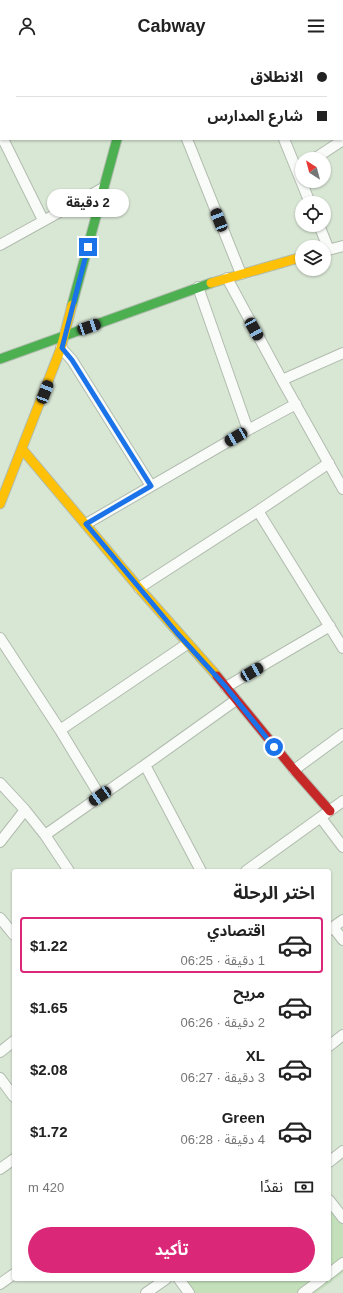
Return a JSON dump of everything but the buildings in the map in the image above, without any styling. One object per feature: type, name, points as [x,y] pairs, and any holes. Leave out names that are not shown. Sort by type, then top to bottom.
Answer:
[{"type":"street","points":[[3,140],[43,220]]},
{"type":"street","points":[[0,504],[62,348],[116,140]]},
{"type":"street","points":[[187,140],[241,274]]},
{"type":"street","points":[[285,140],[295,159]]},
{"type":"street","points":[[325,152],[343,140]]},
{"type":"street","points":[[0,245],[103,188]]},
{"type":"street","points":[[331,250],[343,246]]},
{"type":"street","points":[[0,359],[198,287],[295,259]]},
{"type":"street","points":[[227,278],[282,380],[342,486]]},
{"type":"street","points":[[198,287],[248,430]]},
{"type":"street","points":[[62,348],[72,360],[151,486]]},
{"type":"street","points":[[282,380],[343,353]]},
{"type":"street","points":[[86,524],[248,430],[296,404]]},
{"type":"street","points":[[22,450],[187,644],[226,687],[294,770],[330,811]]},
{"type":"street","points":[[139,588],[258,511],[328,463]]},
{"type":"street","points":[[258,511],[343,648]]},
{"type":"street","points":[[226,687],[330,626]]},
{"type":"street","points":[[0,638],[60,730],[100,796]]},
{"type":"street","points":[[60,730],[187,644]]},
{"type":"street","points":[[45,835],[236,700]]},
{"type":"street","points":[[294,770],[343,734]]},
{"type":"street","points":[[145,765],[200,869]]},
{"type":"street","points":[[0,783],[25,810],[45,835],[68,869]]},
{"type":"street","points":[[249,869],[343,801]]},
{"type":"street","points":[[0,842],[25,810]]},
{"type":"street","points":[[321,818],[343,847]]},
{"type":"street","points":[[0,918],[12,933]]},
{"type":"street","points":[[343,920],[331,929],[343,940]]},
{"type":"street","points":[[331,1044],[343,1035]]},
{"type":"street","points":[[0,1052],[12,1043]]},
{"type":"street","points":[[0,1078],[12,1094]]},
{"type":"street","points":[[331,1160],[343,1151]]},
{"type":"street","points":[[0,1169],[12,1160]]},
{"type":"street","points":[[331,1203],[343,1218]]},
{"type":"street","points":[[331,1272],[343,1263]]},
{"type":"street","points":[[0,1284],[12,1275]]},
{"type":"street","points":[[146,1293],[163,1281]]},
{"type":"street","points":[[180,1281],[189,1293]]},
{"type":"street","points":[[302,1293],[319,1281]]},
{"type":"green space","points":[[331,1194],[343,1210],[343,1273],[316,1293],[192,1293],[183,1281],[331,1281]]},
{"type":"traffic: fast","points":[[72,305],[117,140]]},
{"type":"traffic: fast","points":[[0,359],[211,283]]},
{"type":"traffic: slow","points":[[211,283],[295,259]]},
{"type":"traffic: slow","points":[[0,504],[61,348],[72,305]]},
{"type":"traffic: slow","points":[[22,449],[139,588],[217,676]]},
{"type":"traffic: jam","points":[[217,676],[294,770],[330,811]]},
{"type":"route","points":[[88,247],[62,348],[72,360],[151,486],[86,524],[177,633],[226,687],[274,747]]}]
